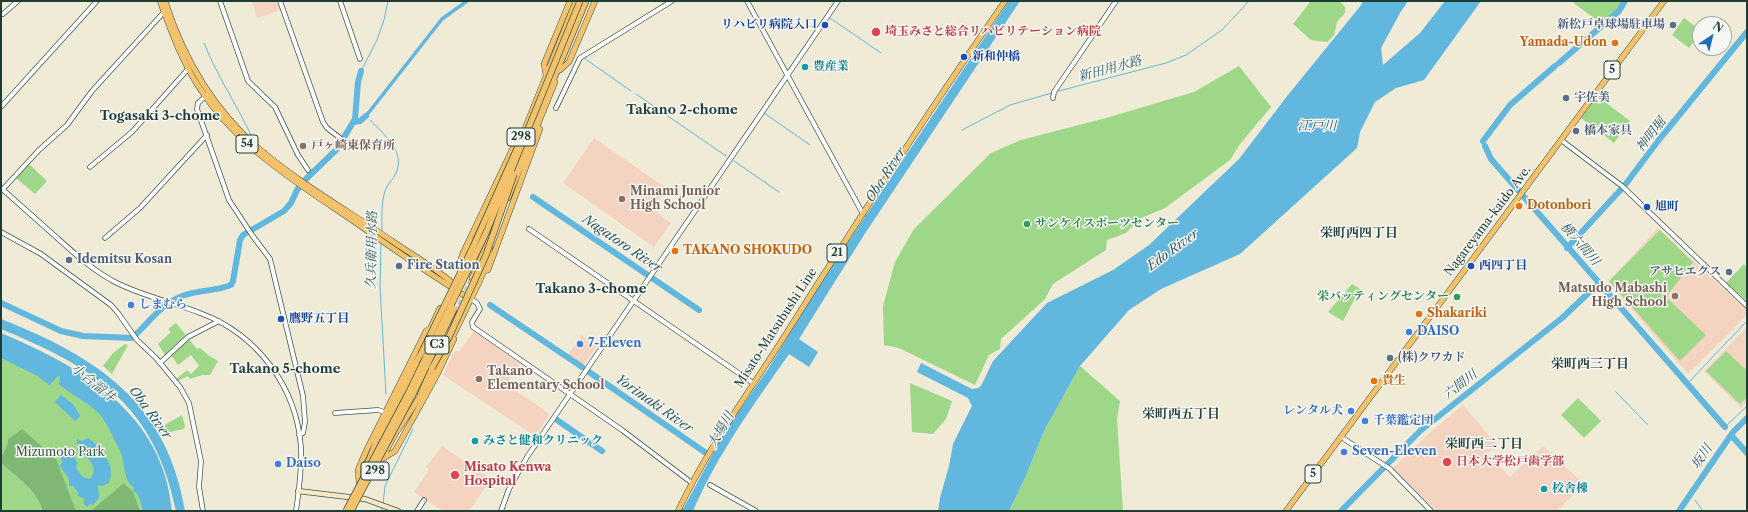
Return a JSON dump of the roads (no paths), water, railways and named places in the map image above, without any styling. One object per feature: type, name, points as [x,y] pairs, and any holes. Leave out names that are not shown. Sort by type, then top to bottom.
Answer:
[{"type":"highway","name":"C3","points":[[345,511],[412,386],[486,233],[547,78],[580,1]]},
{"type":"highway","name":"C3","points":[[352,511],[431,357],[489,235],[587,1]]},
{"type":"highway","points":[[412,369],[421,354],[473,247],[547,78]]},
{"type":"highway","points":[[420,393],[431,369],[449,337],[486,255],[514,174]]},
{"type":"main road","name":"54","points":[[160,1],[178,50],[188,69],[223,119],[250,146],[471,299]]},
{"type":"main road","name":"54","points":[[165,1],[181,45],[207,95]]},
{"type":"main road","points":[[547,78],[544,64],[570,1]]},
{"type":"main road","name":"298","points":[[462,271],[460,265],[463,253],[547,78],[576,1]]},
{"type":"main road","name":"298","points":[[472,278],[518,177],[587,1]]},
{"type":"main road","points":[[560,70],[569,62],[595,1]]},
{"type":"main road","name":"Misato-Matsubushi Line","points":[[678,511],[727,422],[1005,1]]},
{"type":"main road","name":"Nagareyama-kaido Ave.","points":[[1286,511],[1664,1]]},
{"type":"main road","name":"298","points":[[365,470],[381,429],[412,369],[452,285],[462,271],[470,246],[485,228],[508,176],[527,120]]},
{"type":"main road","points":[[484,271],[488,270],[490,265],[540,130],[539,124]]},
{"type":"main road","name":"298","points":[[398,430],[420,393],[431,378],[456,331],[484,271],[490,253],[493,231]]},
{"type":"main road","points":[[359,482],[358,470],[384,412],[426,331],[431,328]]},
{"type":"main road","name":"298","points":[[383,459],[395,451],[450,350],[456,331]]},
{"type":"main road","name":"298","points":[[345,511],[419,365]]},
{"type":"main road","name":"298","points":[[352,511],[383,459],[431,369]]},
{"type":"main road","points":[[298,491],[360,498],[382,504],[398,511]]},
{"type":"street","points":[[3,14],[18,1]]},
{"type":"street","points":[[1,107],[97,1]]},
{"type":"street","points":[[220,1],[248,81],[275,107],[298,154],[308,170]]},
{"type":"street","points":[[280,1],[323,122],[327,128],[340,138]]},
{"type":"street","points":[[340,1],[360,58]]},
{"type":"street","points":[[556,108],[580,58],[672,1]]},
{"type":"street","points":[[747,1],[863,214]]},
{"type":"street","points":[[501,511],[509,489],[522,466],[570,393],[838,1]]},
{"type":"street","points":[[1053,98],[1054,92],[1116,1]]},
{"type":"street","points":[[164,12],[92,91],[67,125],[39,150],[2,188],[82,261],[97,272],[129,289],[219,321],[253,345],[275,372],[292,406],[299,435],[301,464],[296,511]]},
{"type":"street","points":[[90,167],[132,132],[188,69]]},
{"type":"street","points":[[207,95],[198,102],[197,106],[229,200],[270,260],[302,388],[305,422],[303,433],[299,435]]},
{"type":"street","points":[[105,238],[140,208],[207,135]]},
{"type":"street","points":[[1561,140],[1624,188],[1747,306]]},
{"type":"street","points":[[529,229],[753,383]]},
{"type":"street","points":[[1,232],[35,250],[105,300],[118,313],[136,338],[160,363],[185,394],[192,410],[201,461],[199,487],[203,511]]},
{"type":"street","points":[[471,299],[477,303],[480,309],[472,322],[473,327],[622,430],[692,484]]},
{"type":"street","points":[[160,363],[188,337],[219,321]]},
{"type":"street","points":[[334,413],[378,410],[384,412]]},
{"type":"street","points":[[1342,436],[1389,469],[1431,511]]},
{"type":"street","points":[[710,484],[756,511]]},
{"type":"street","points":[[417,511],[424,500]]},
{"type":"water","points":[[1009,1],[1020,1],[864,235],[799,339],[818,352],[809,367],[789,354],[725,450],[713,470],[693,511],[682,511],[725,431],[768,369],[816,290]]},
{"type":"water","name":"江戸川","points":[[1361,1],[1408,1],[1381,48],[1383,65],[1420,33],[1445,1],[1481,1],[1424,80],[1396,88],[1375,102],[1360,132],[1357,148],[1240,254],[1161,289],[1129,310],[1080,366],[1044,431],[1025,478],[1009,511],[938,511],[953,444],[972,406],[968,398],[917,372],[921,363],[972,389],[981,386],[993,361],[1047,303],[1113,270],[1149,245],[1239,159],[1288,95],[1362,4]]},
{"type":"water","points":[[1,319],[68,350],[97,368],[122,388],[144,412],[162,440],[176,473],[185,511],[176,511],[166,474],[153,443],[136,417],[116,394],[92,376],[65,359],[1,329]]},
{"type":"water","name":"小合溜井","points":[[1,333],[61,361],[88,378],[114,398],[135,421],[153,447],[165,477],[172,511],[143,511],[139,497],[133,491],[134,487],[130,484],[126,476],[122,455],[109,428],[102,418],[94,409],[59,384],[60,376],[58,376],[49,385],[38,376],[1,358]]},
{"type":"water","points":[[61,395],[73,404],[80,416],[75,421],[55,402]]},
{"type":"water","points":[[88,438],[104,453],[107,458],[111,477],[109,483],[102,486],[98,485],[99,498],[93,505],[90,504],[87,507],[83,503],[85,499],[78,496],[78,492],[73,486],[69,486],[69,479],[60,466],[62,462],[61,458],[65,453],[70,453],[78,463],[76,468],[83,477],[90,479],[93,475],[93,466],[78,450],[77,439],[82,441]]},
{"type":"waterway","points":[[361,71],[377,40],[384,20],[388,1]]},
{"type":"waterway","points":[[366,116],[442,19],[467,1]]},
{"type":"waterway","name":"新田用水路","points":[[1055,92],[1166,63],[1186,55],[1222,30],[1249,1]]},
{"type":"waterway","name":"横六間川","points":[[1559,63],[1619,11],[1625,1]]},
{"type":"waterway","points":[[830,18],[881,53]]},
{"type":"waterway","name":"神明堀","points":[[1567,248],[1625,185],[1658,141],[1747,32]]},
{"type":"waterway","points":[[204,43],[252,137]]},
{"type":"waterway","points":[[584,58],[631,91]]},
{"type":"waterway","name":"横六間川","points":[[1483,141],[1510,105],[1555,66]]},
{"type":"waterway","points":[[1,303],[61,331],[83,336],[132,338],[156,314],[177,298],[191,293],[231,285],[240,240],[243,235],[284,211],[291,203],[297,190],[307,178],[337,149],[355,119],[358,82],[361,71]]},
{"type":"waterway","name":"新田用水路","points":[[962,130],[1010,105],[1052,93]]},
{"type":"waterway","points":[[636,94],[726,156]]},
{"type":"waterway","points":[[764,113],[810,145]]},
{"type":"waterway","points":[[354,122],[360,121],[366,116]]},
{"type":"waterway","name":"久兵衛用水路","points":[[370,120],[387,137],[396,150],[398,157],[396,173],[386,188],[384,196],[382,232]]},
{"type":"waterway","name":"横六間川","points":[[1485,146],[1491,159],[1725,427]]},
{"type":"waterway","points":[[734,161],[779,192]]},
{"type":"waterway","name":"Nagatoro River","points":[[533,197],[699,310]]},
{"type":"waterway","name":"久兵衛用水路","points":[[381,243],[380,287],[386,394]]},
{"type":"waterway","name":"六間川","points":[[1341,511],[1420,431],[1562,318],[1599,283]]},
{"type":"waterway","name":"Yorimaki River","points":[[490,305],[582,367]]},
{"type":"waterway","points":[[1687,384],[1747,321]]},
{"type":"waterway","name":"Yorimaki River","points":[[589,372],[706,453]]},
{"type":"waterway","points":[[1616,392],[1647,424]]},
{"type":"waterway","points":[[1725,427],[1747,406]]},
{"type":"waterway","name":"坂川","points":[[1679,511],[1733,432],[1747,418]]},
{"type":"waterway","points":[[557,420],[602,451]]},
{"type":"waterway","name":"久兵衛用水路","points":[[383,504],[385,486],[413,429]]},
{"type":"waterway","points":[[1731,435],[1747,453]]},
{"type":"waterway","points":[[1695,500],[1703,511]]},
{"type":"tunnel","points":[[431,366],[472,278]]},
{"type":"tunnel","points":[[419,365],[437,328]]},
{"type":"place","name":"リハビリ病院入口","points":[[825,25]]},
{"type":"place","name":"新松戸卓球場駐車場","points":[[1673,25]]},
{"type":"place","name":"埼玉みさと総合リハビリテーション病院","points":[[876,32]]},
{"type":"place","name":"Yamada-Udon","points":[[1615,43]]},
{"type":"place","name":"新和仲橋","points":[[964,57]]},
{"type":"place","name":"豊産業","points":[[805,67]]},
{"type":"place","name":"宇佐美","points":[[1566,98]]},
{"type":"place","name":"橋本家具","points":[[1576,131]]},
{"type":"place","name":"戸ヶ崎東保育所","points":[[303,146]]},
{"type":"place","name":"Minami Junior High School","points":[[622,199]]},
{"type":"place","name":"Dotonbori","points":[[1519,206]]},
{"type":"place","name":"旭町","points":[[1647,207]]},
{"type":"place","name":"サンケイスポーツセンター","points":[[1027,224]]},
{"type":"place","name":"TAKANO SHOKUDO","points":[[675,251]]},
{"type":"place","name":"Idemitsu Kosan","points":[[69,260]]},
{"type":"place","name":"Fire Station","points":[[399,266]]},
{"type":"place","name":"西四丁目","points":[[1471,266]]},
{"type":"place","name":"アサヒエクス","points":[[1729,272]]},
{"type":"place","name":"Matsudo Mabashi High School","points":[[1675,296]]},
{"type":"place","name":"栄バッティングセンター","points":[[1457,297]]},
{"type":"place","name":"しまむら","points":[[131,305]]},
{"type":"place","name":"Shakariki","points":[[1419,314]]},
{"type":"place","name":"鷹野五丁目","points":[[281,319]]},
{"type":"place","name":"DAISO","points":[[1409,332]]},
{"type":"place","name":"7-Eleven","points":[[580,344]]},
{"type":"place","name":"(株)クワカド","points":[[1390,358]]},
{"type":"place","name":"Takano Elementary School","points":[[479,379]]},
{"type":"place","name":"貴生","points":[[1374,381]]},
{"type":"place","name":"レンタル犬","points":[[1351,411]]},
{"type":"place","name":"千葉鑑定団","points":[[1365,421]]},
{"type":"place","name":"みさと健和クリニック","points":[[475,441]]},
{"type":"place","name":"Seven-Eleven","points":[[1344,452]]},
{"type":"place","name":"日本大学松戸歯学部","points":[[1447,462]]},
{"type":"place","name":"Daiso","points":[[278,464]]},
{"type":"place","name":"Misato Kenwa Hospital","points":[[455,475]]},
{"type":"place","name":"校舎棟","points":[[1544,489]]},
{"type":"district","name":"Takano 2-chome","points":[[682,110]]},
{"type":"district","name":"Togasaki 3-chome","points":[[160,116]]},
{"type":"district","name":"栄町西四丁目","points":[[1359,233]]},
{"type":"district","name":"Takano 3-chome","points":[[591,289]]},
{"type":"district","name":"栄町西三丁目","points":[[1590,364]]},
{"type":"district","name":"Takano 5-chome","points":[[285,369]]},
{"type":"district","name":"栄町西五丁目","points":[[1181,414]]},
{"type":"district","name":"栄町西二丁目","points":[[1484,444]]},
{"type":"water label","name":"Oba River","points":[[886,175]]},
{"type":"water label","name":"Edo River","points":[[1173,250]]},
{"type":"water label","name":"Oba River","points":[[150,413]]},
{"type":"water label","name":"大場川","points":[[721,430]]},
{"type":"park label","name":"Mizumoto Park","points":[[60,453]]}]
